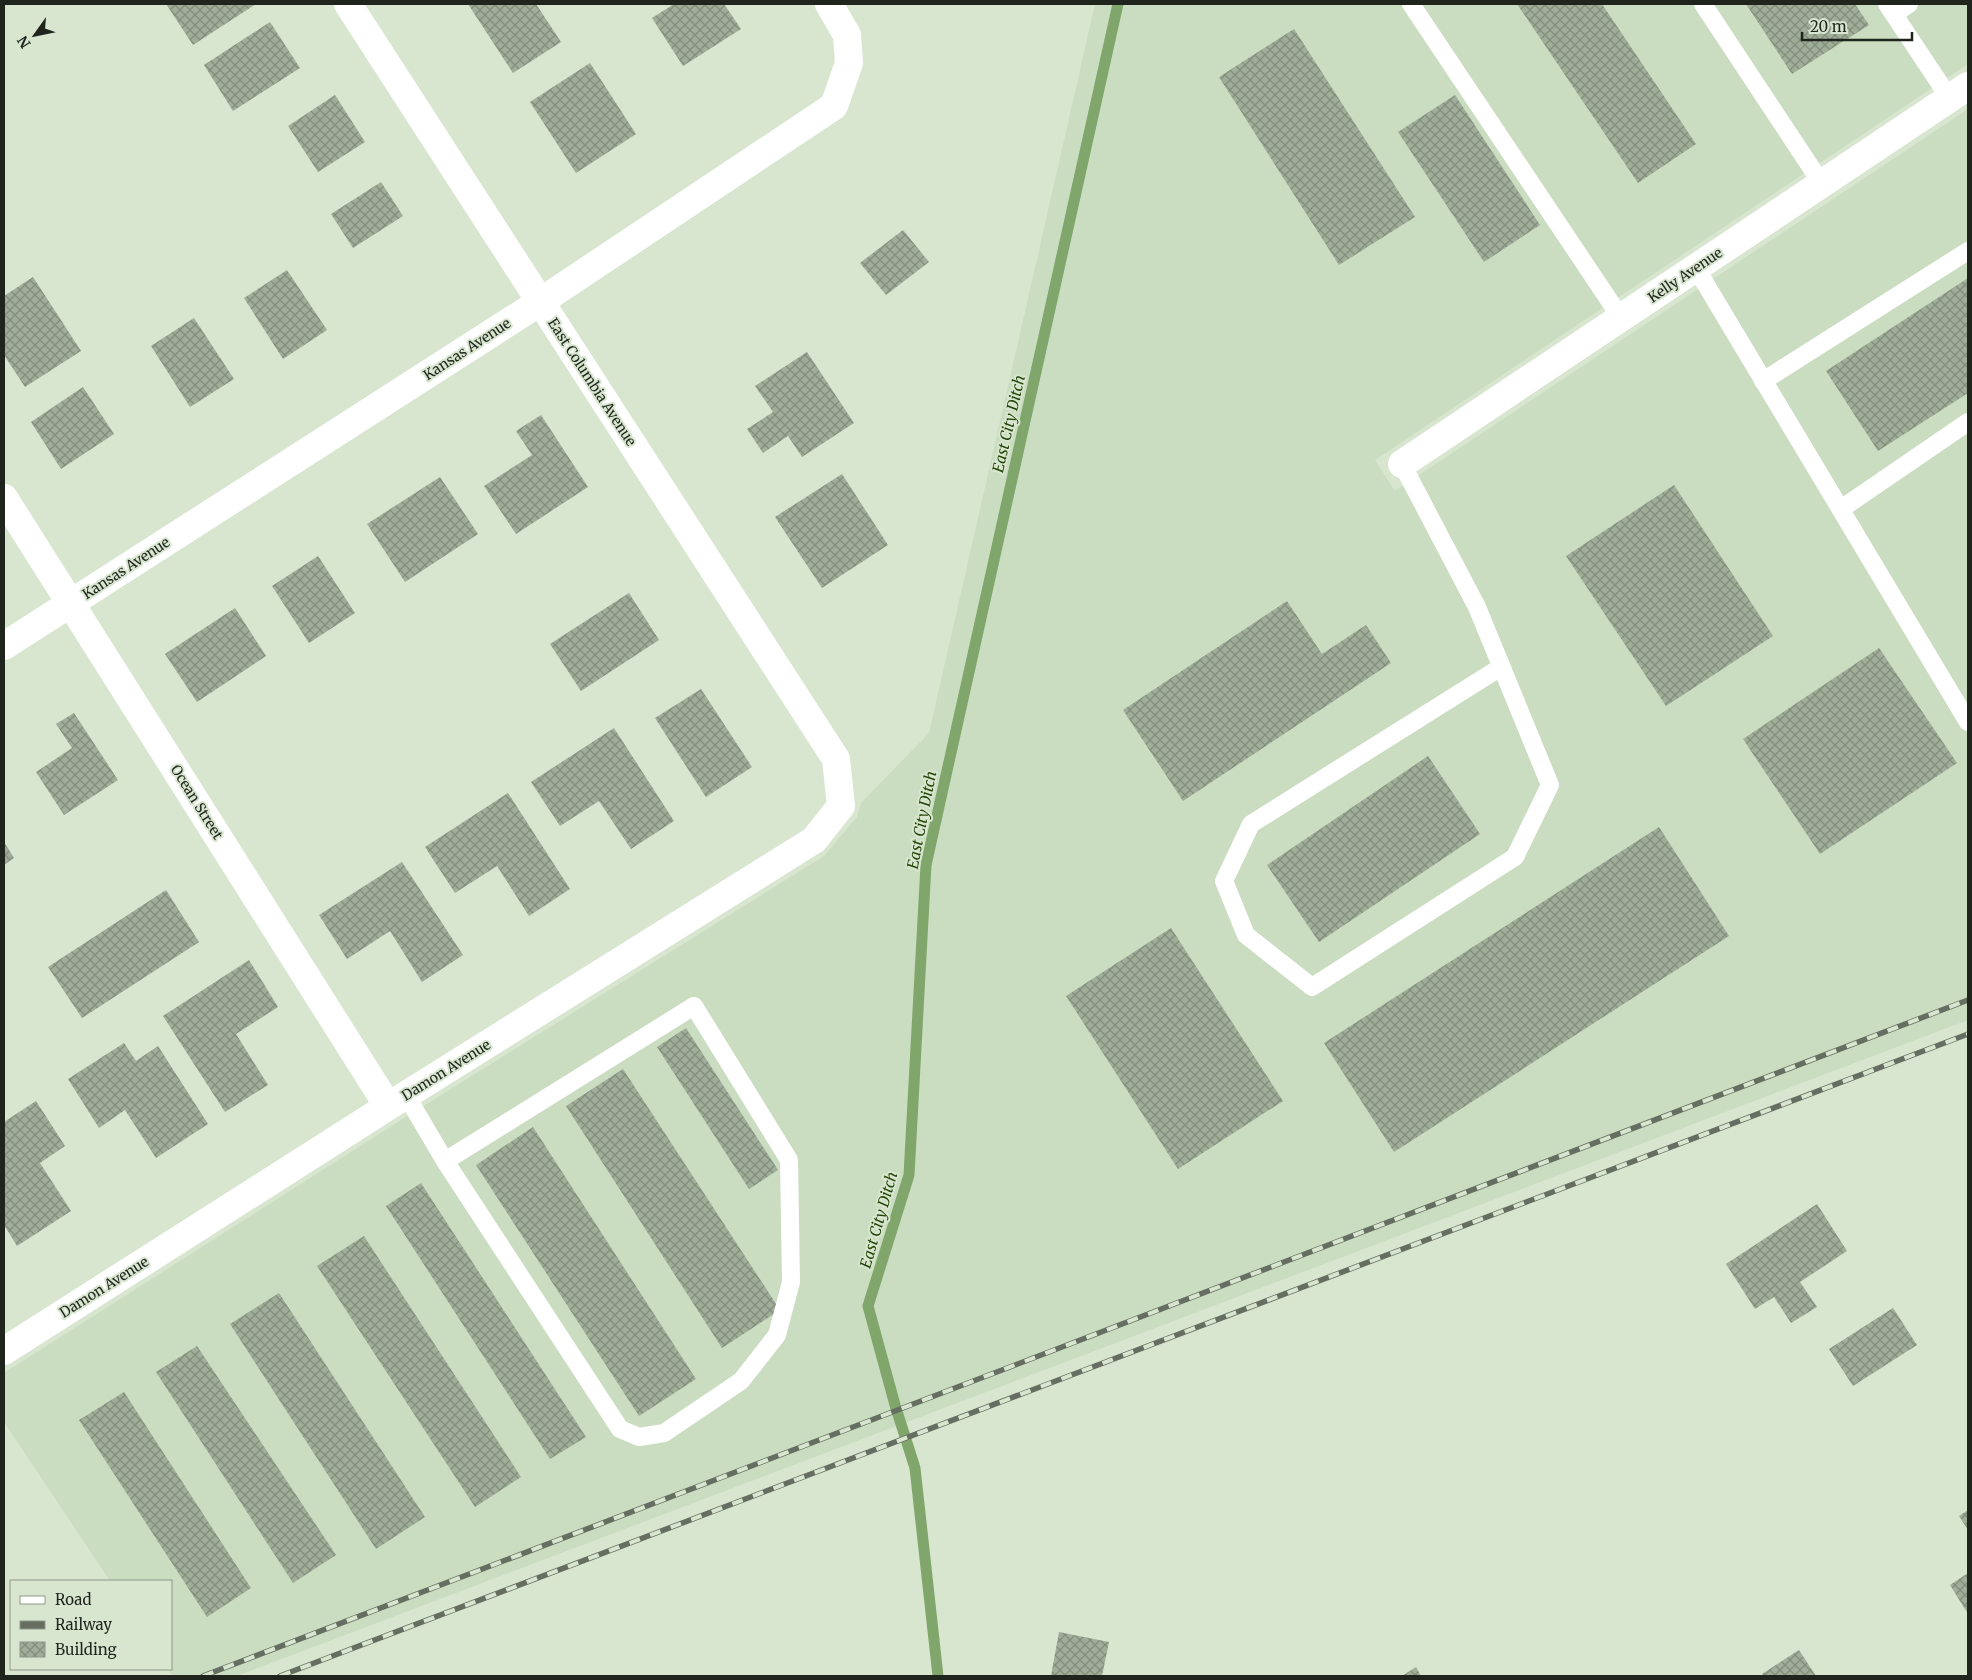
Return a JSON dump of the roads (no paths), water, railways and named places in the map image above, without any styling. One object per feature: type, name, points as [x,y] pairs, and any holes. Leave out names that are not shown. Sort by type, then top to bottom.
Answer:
[{"type":"street","name":"East Columbia Avenue","points":[[348,4],[836,759]]},
{"type":"street","name":"Kansas Avenue","points":[[4,646],[540,302],[834,106],[849,63],[847,35],[829,4]]},
{"type":"street","name":"Kelly Avenue","points":[[1402,464],[1959,92]]},
{"type":"street","name":"Ocean Street","points":[[4,498],[397,1101]]},
{"type":"street","name":"Damon Avenue","points":[[4,1351],[397,1101],[814,840],[841,806],[836,759]]},
{"type":"lane","points":[[1411,4],[1622,318]]},
{"type":"lane","points":[[1703,4],[1822,184]]},
{"type":"lane","points":[[1909,4],[1891,9],[1959,92]]},
{"type":"lane","points":[[1763,381],[1968,251]]},
{"type":"lane","points":[[1696,268],[1968,722]]},
{"type":"lane","points":[[1840,509],[1968,422]]},
{"type":"lane","points":[[1402,464],[1477,607],[1550,785],[1515,857],[1312,987],[1246,935],[1224,881],[1251,824],[1501,667]]},
{"type":"lane","points":[[397,1101],[445,1161],[620,1429],[639,1436],[664,1432],[741,1381],[777,1335],[791,1282],[789,1160],[694,1006],[445,1161]]},
{"type":"waterway","name":"East City Ditch","points":[[938,1676],[915,1468],[895,1405],[868,1306],[909,1175],[926,865],[1118,4]]},
{"type":"railway","points":[[203,1676],[1968,1000]]},
{"type":"railway","points":[[280,1676],[1968,1034]]}]
